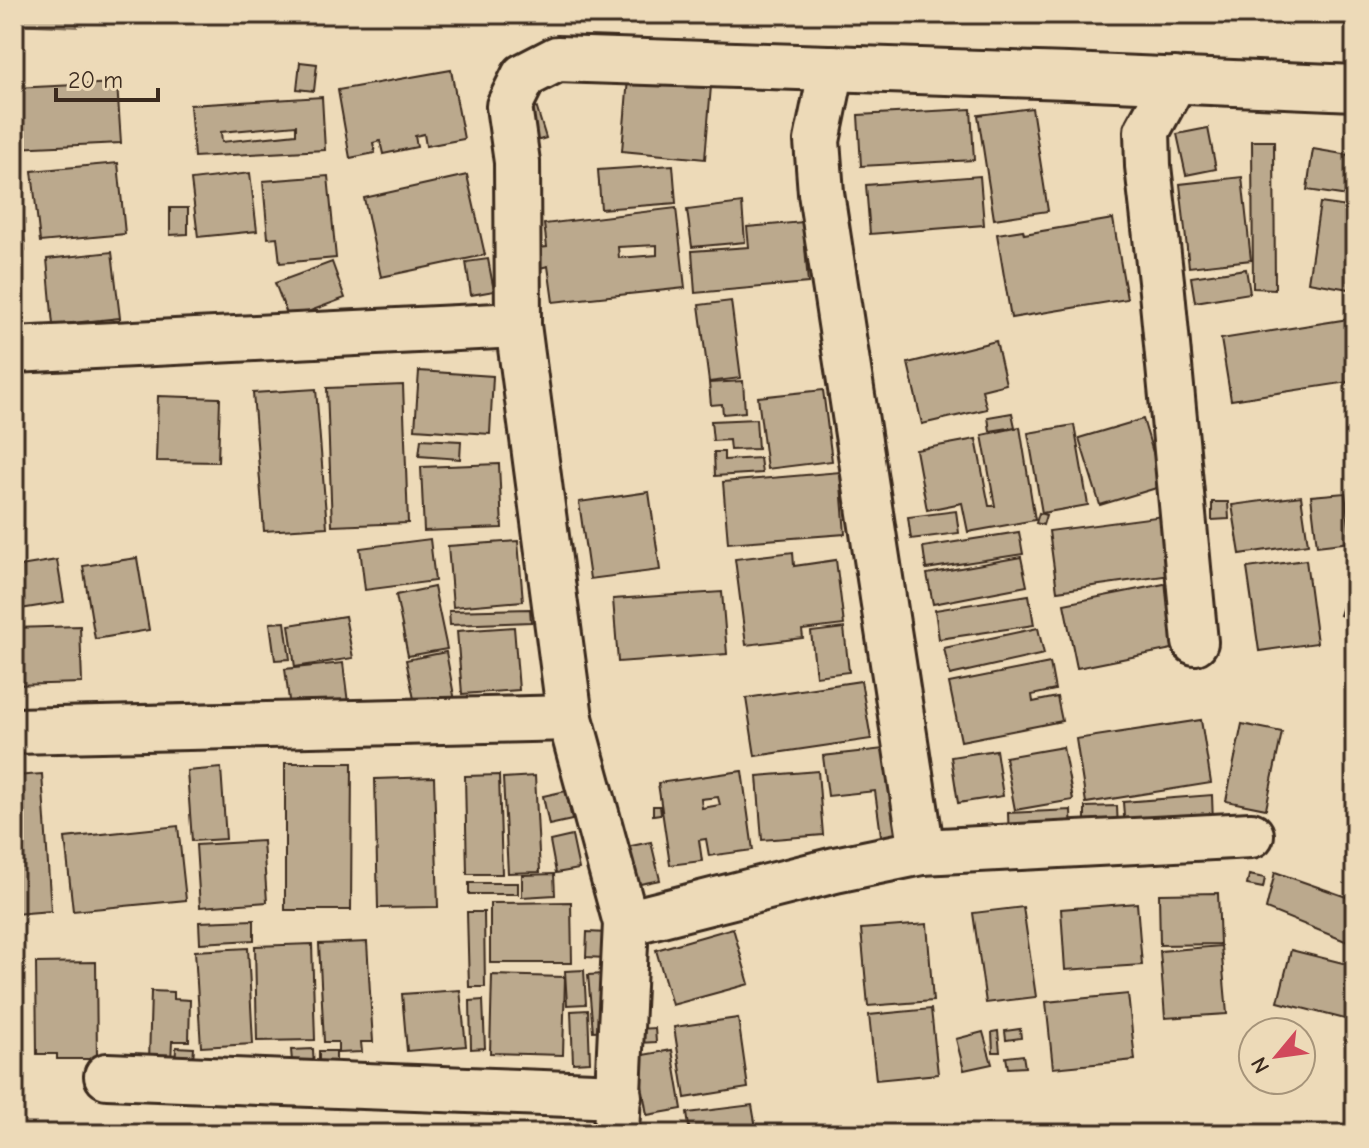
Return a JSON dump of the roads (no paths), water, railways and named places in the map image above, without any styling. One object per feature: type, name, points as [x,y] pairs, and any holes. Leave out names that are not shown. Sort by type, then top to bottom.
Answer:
[{"type":"street","points":[[107,1076],[617,1115],[626,923],[570,718],[518,325],[517,162],[509,106],[524,76],[557,59],[1355,88]]},
{"type":"street","points":[[832,68],[817,141],[821,193],[922,852]]},
{"type":"street","points":[[1175,80],[1147,131],[1148,166],[1195,642]]},
{"type":"street","points":[[14,350],[518,325]]},
{"type":"street","points":[[14,731],[570,718]]},
{"type":"street","points":[[626,923],[835,870],[922,852],[1251,835]]}]
